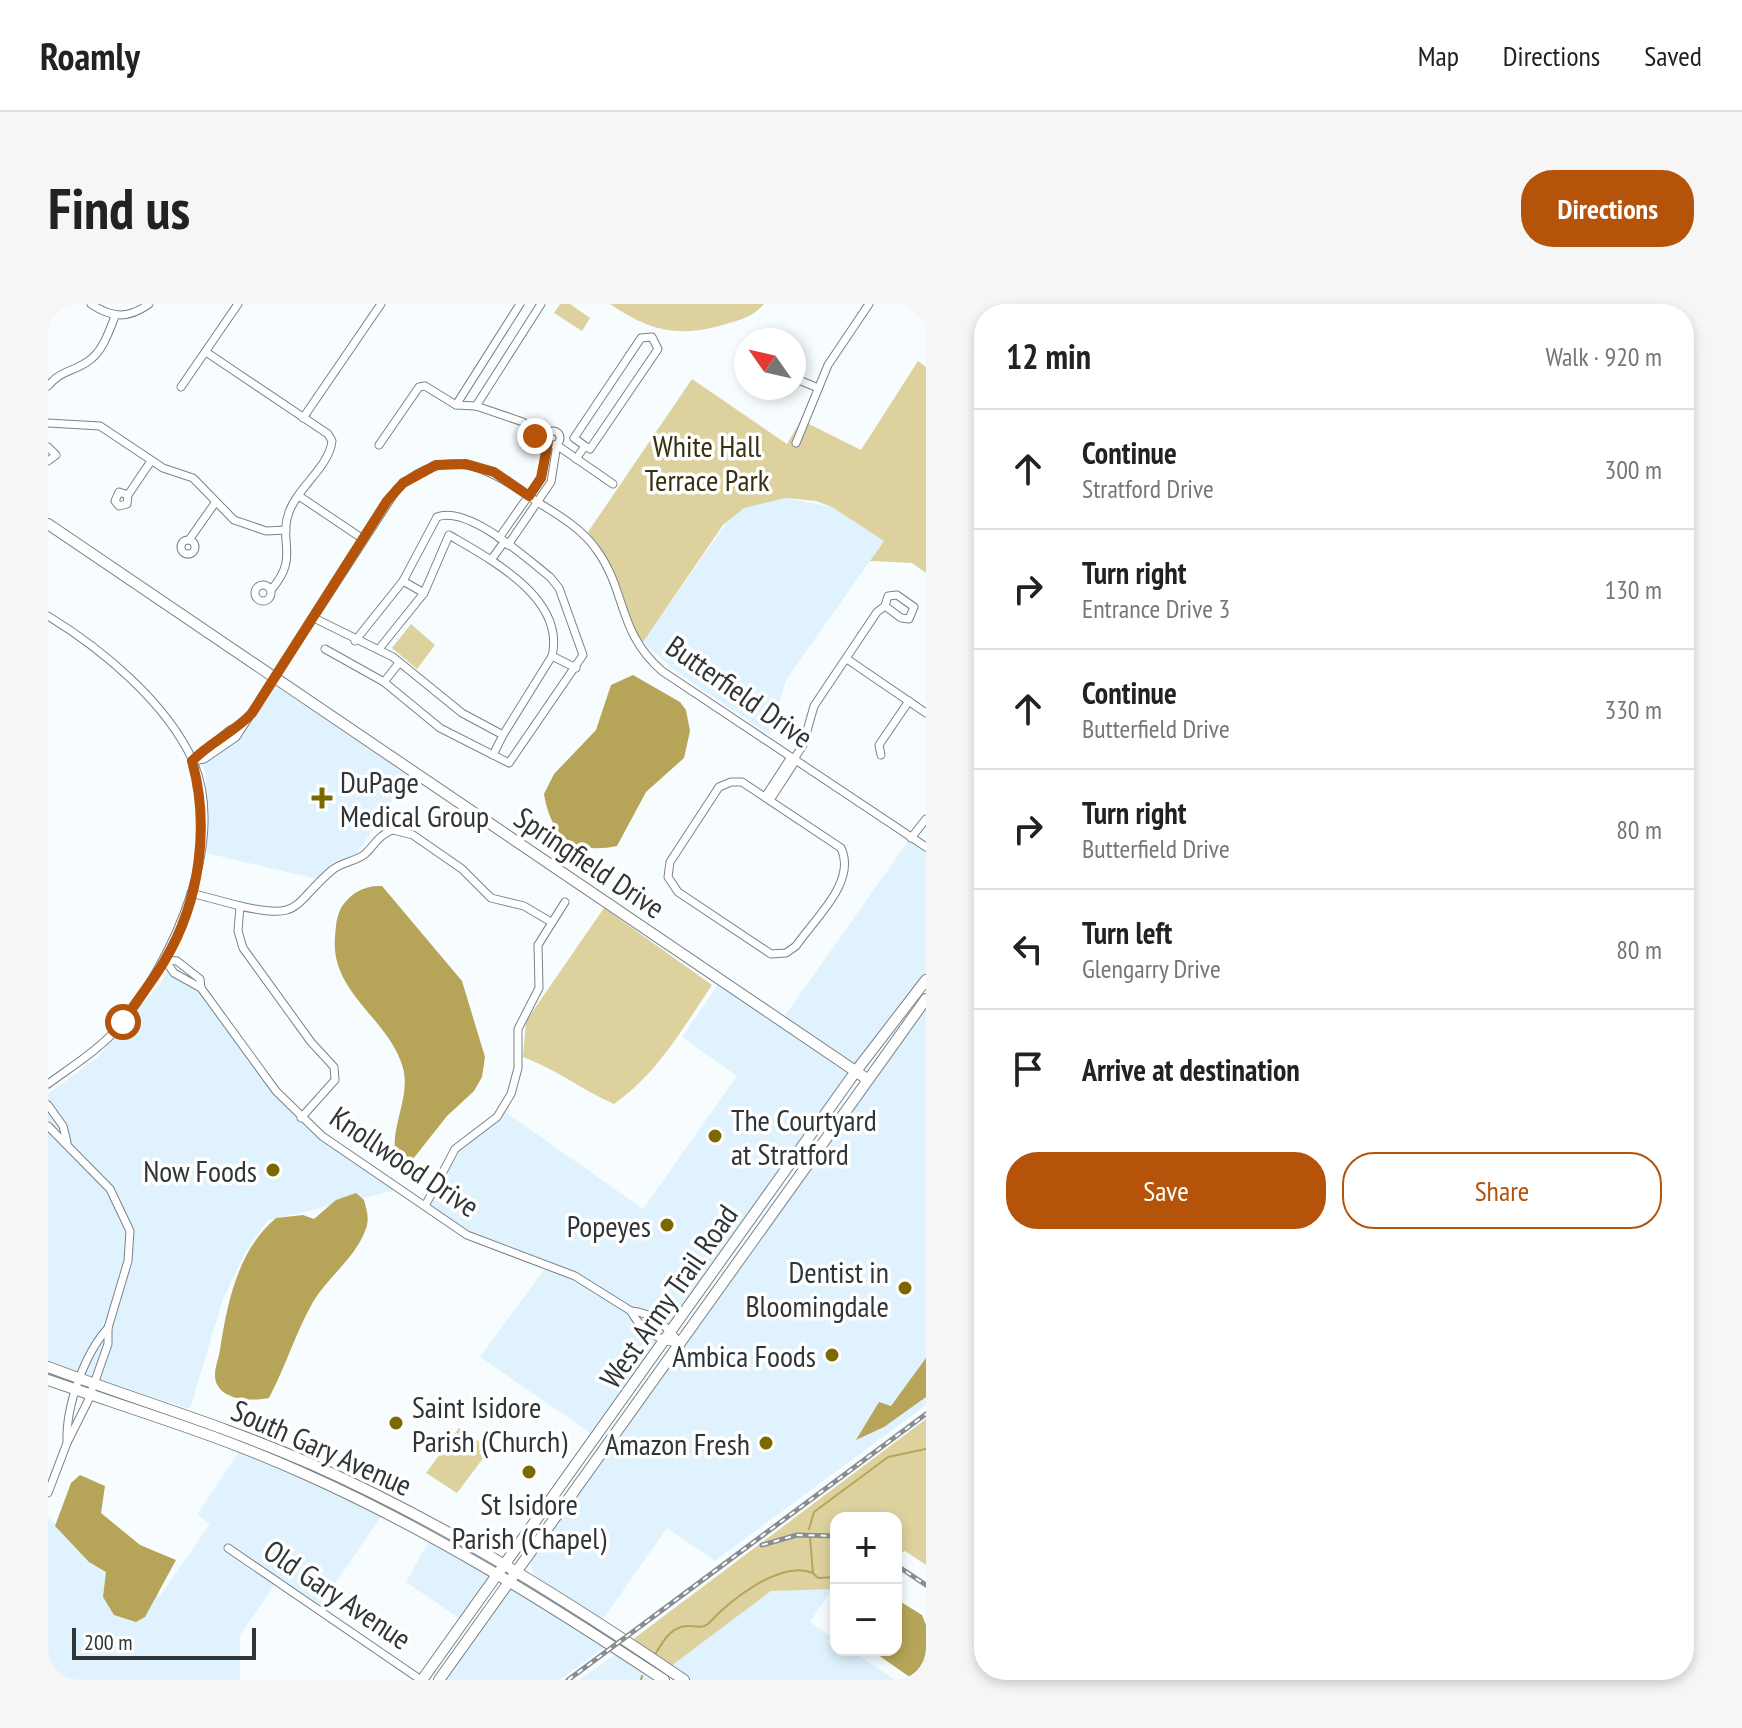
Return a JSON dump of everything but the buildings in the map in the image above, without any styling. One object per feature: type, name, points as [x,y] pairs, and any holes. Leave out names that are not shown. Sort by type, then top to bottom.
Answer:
[{"type":"main road","name":"Springfield Drive","points":[[48,524],[867,1079]]},
{"type":"main road","name":"West Army Trail Road","points":[[422,1680],[856,1071],[926,980]]},
{"type":"main road","name":"West Army Trail Road","points":[[439,1680],[926,999]]},
{"type":"main road","name":"South Gary Avenue","points":[[48,1367],[79,1385]]},
{"type":"main road","name":"South Gary Avenue","points":[[48,1380],[93,1389],[231,1437],[375,1494],[504,1565],[513,1578],[664,1680]]},
{"type":"main road","name":"South Gary Avenue","points":[[231,1437],[340,1490],[496,1575],[513,1578],[684,1680]]},
{"type":"street","points":[[91,304],[115,316],[132,314],[149,304]]},
{"type":"street","points":[[181,387],[238,304]]},
{"type":"street","points":[[303,418],[381,304]]},
{"type":"street","points":[[456,405],[520,304]]},
{"type":"street","points":[[476,406],[541,304]]},
{"type":"street","points":[[796,443],[836,351],[869,304]]},
{"type":"street","points":[[48,386],[57,374],[87,362],[95,354],[115,316]]},
{"type":"street","points":[[652,337],[658,349],[590,449],[585,446],[574,438],[641,338],[652,337]]},
{"type":"street","points":[[206,352],[332,441],[289,510],[287,564],[271,590]]},
{"type":"street","points":[[806,383],[818,388]]},
{"type":"street","points":[[379,445],[419,387],[425,386],[456,405],[476,406],[523,422],[535,436],[551,442],[613,484]]},
{"type":"street","points":[[48,423],[100,426],[151,461],[193,478],[224,514],[249,528],[286,530]]},
{"type":"street","points":[[504,542],[541,478],[551,442]]},
{"type":"street","points":[[491,560],[551,482],[551,442]]},
{"type":"street","points":[[576,459],[585,446]]},
{"type":"street","points":[[48,447],[56,455],[48,461]]},
{"type":"street","points":[[128,495],[151,461]]},
{"type":"street","name":"Butterfield Drive","points":[[192,761],[230,730],[240,726],[275,678],[397,489],[436,465],[466,464],[485,468],[581,531],[598,551],[628,629],[652,662],[926,847]]},
{"type":"street","points":[[299,496],[363,539]]},
{"type":"street","points":[[189,540],[215,503]]},
{"type":"street","points":[[325,649],[384,682],[440,728],[509,763],[514,760],[547,703],[583,655],[559,588],[550,577],[469,520],[443,515],[437,517],[403,581],[355,641]]},
{"type":"street","points":[[379,649],[424,593],[449,535],[491,560],[535,593],[555,642],[552,656],[493,755]]},
{"type":"street","points":[[403,581],[424,593]]},
{"type":"street","points":[[767,798],[806,736],[814,706],[877,612],[885,606]]},
{"type":"street","points":[[48,616],[83,638],[124,672],[157,707],[192,761],[202,805],[201,841],[191,893],[180,931],[165,960],[111,1034],[48,1084]]},
{"type":"street","points":[[314,618],[355,641],[379,649],[462,713],[503,735]]},
{"type":"street","points":[[552,656],[576,668]]},
{"type":"street","points":[[847,659],[926,713]]},
{"type":"street","points":[[384,682],[399,663]]},
{"type":"street","points":[[881,755],[879,745],[909,701]]},
{"type":"street","points":[[742,782],[767,798],[841,848],[847,861],[845,877],[796,946],[786,953],[771,954],[678,892],[668,877],[670,862],[719,787],[742,782]]},
{"type":"street","points":[[911,838],[926,819]]},
{"type":"street","points":[[191,893],[278,913],[298,906],[335,867],[361,856],[378,837],[393,830],[413,835],[462,869],[491,898],[524,906],[551,922]]},
{"type":"street","points":[[425,1206],[455,1149],[497,1117],[511,1094],[518,1068],[518,1029],[536,999],[540,977],[538,945],[565,902]]},
{"type":"street","points":[[240,906],[238,931],[243,948],[336,1073],[336,1079],[301,1118]]},
{"type":"street","name":"Knollwood Drive","points":[[165,960],[174,973],[201,988],[268,1081],[301,1118],[425,1206],[486,1244],[575,1276],[631,1311],[642,1312],[672,1332],[679,1343]]},
{"type":"street","points":[[48,1105],[63,1126],[67,1142]]},
{"type":"street","points":[[48,1126],[110,1189],[130,1231],[128,1261],[108,1328],[108,1344],[93,1389],[67,1443],[48,1493]]},
{"type":"street","name":"Knollwood Drive","points":[[631,1311],[635,1320],[665,1342]]},
{"type":"street","points":[[67,1443],[79,1385],[96,1341],[108,1328]]},
{"type":"street","points":[[665,1342],[679,1343]]},
{"type":"street","name":"Old Gary Avenue","points":[[228,1548],[422,1680]]},
{"type":"shaded area","points":[[786,498],[832,507],[884,541],[786,680],[770,735],[674,670],[643,642],[732,515],[744,508]]},
{"type":"shaded area","points":[[633,675],[680,702],[686,710],[690,731],[684,758],[646,792],[617,846],[588,848],[577,845],[567,840],[552,822],[544,794],[554,774],[596,730],[611,685]]},
{"type":"shaded area","points":[[276,681],[411,772],[356,855],[331,865],[317,879],[206,853],[206,774],[198,758],[242,728]]},
{"type":"shaded area","points":[[909,840],[926,851],[926,974],[856,1069],[782,1020]]},
{"type":"shaded area","points":[[382,886],[462,981],[485,1057],[482,1077],[474,1091],[447,1116],[413,1159],[403,1161],[396,1157],[395,1135],[404,1090],[403,1068],[386,1034],[351,990],[336,957],[336,926],[341,908],[358,891]]},
{"type":"shaded area","points":[[171,965],[193,980],[273,1091],[300,1121],[397,1190],[268,1220],[246,1251],[223,1299],[190,1409],[48,1363],[48,1094],[98,1057],[162,981]]},
{"type":"shaded area","points":[[720,982],[853,1073],[595,1436],[480,1357],[546,1267],[586,1286],[589,1281],[474,1234],[429,1204],[458,1150],[504,1111],[643,1209],[737,1076],[682,1037]]},
{"type":"shaded area","points":[[926,1007],[926,1405],[715,1561],[667,1528],[603,1619],[534,1575],[530,1561]]},
{"type":"shaded area","points":[[356,1193],[364,1200],[368,1219],[361,1241],[313,1302],[269,1398],[249,1399],[228,1395],[216,1382],[216,1368],[236,1278],[252,1246],[276,1218],[303,1215],[314,1219],[336,1200]]},
{"type":"shaded area","points":[[926,1358],[926,1397],[884,1427],[856,1440],[879,1402],[891,1406]]},
{"type":"shaded area","points":[[239,1452],[382,1515],[319,1607],[276,1583],[240,1635],[240,1680],[48,1680],[48,1518],[160,1596],[210,1524],[197,1514]]},
{"type":"shaded area","points":[[80,1475],[105,1486],[101,1513],[140,1545],[176,1560],[145,1617],[136,1622],[114,1615],[103,1597],[106,1572],[89,1562],[55,1526],[71,1483]]},
{"type":"shaded area","points":[[429,1541],[491,1577],[462,1620],[406,1582]]},
{"type":"shaded area","points":[[509,1587],[606,1646],[559,1680],[444,1680]]},
{"type":"shaded area","points":[[830,1589],[810,1622],[830,1636],[830,1656],[860,1656],[895,1680],[691,1680],[671,1666],[771,1591]]},
{"type":"shaded area","points":[[902,1603],[922,1615],[926,1625],[926,1680],[914,1680],[880,1656],[902,1656]]},
{"type":"shaded area","points":[[616,1654],[656,1680],[579,1680]]},
{"type":"green space","points":[[560,304],[570,304],[590,318],[582,331],[554,313]]},
{"type":"green space","points":[[610,304],[764,304],[737,321],[694,331],[679,331],[639,321]]},
{"type":"green space","name":"White Hall Terrace Park","points":[[918,361],[926,367],[926,573],[912,563],[870,561],[884,541],[832,507],[816,501],[786,498],[744,508],[723,525],[643,642],[628,615],[606,560],[588,532],[692,379],[787,444],[801,420],[861,450]]},
{"type":"green space","points":[[411,624],[435,645],[417,669],[392,648]]},
{"type":"green space","points":[[604,908],[712,985],[656,1065],[614,1104],[523,1057],[526,1021]]},
{"type":"green space","points":[[926,1419],[926,1565],[905,1551],[902,1553],[902,1512],[830,1512],[830,1589],[771,1591],[671,1666],[632,1640]]},
{"type":"green space","points":[[459,1428],[490,1449],[457,1493],[426,1473]]},
{"type":"waterway","points":[[809,1529],[814,1512],[888,1457],[926,1449]]},
{"type":"waterway","points":[[810,1537],[813,1573],[818,1578],[830,1577]]},
{"type":"waterway","points":[[654,1656],[677,1628],[708,1624],[742,1594],[771,1577],[800,1570],[813,1573]]},
{"type":"waterway","points":[[641,1680],[642,1676]]},
{"type":"railway","points":[[568,1680],[926,1414]]},
{"type":"railway","points":[[762,1545],[797,1535],[830,1536]]},
{"type":"railway","points":[[902,1569],[926,1585]]},
{"type":"place","name":"DuPage Medical Group","points":[[322,798]]},
{"type":"place","name":"The Courtyard at Stratford","points":[[715,1136]]},
{"type":"place","name":"Now Foods","points":[[273,1170]]},
{"type":"place","name":"Popeyes","points":[[667,1225]]},
{"type":"place","name":"Dentist in Bloomingdale","points":[[905,1288]]},
{"type":"place","name":"Ambica Foods","points":[[832,1355]]},
{"type":"place","name":"Saint Isidore Parish (Church)","points":[[396,1423]]},
{"type":"place","name":"Amazon Fresh","points":[[766,1443]]},
{"type":"place","name":"St Isidore Parish (Chapel)","points":[[529,1472]]},
{"type":"route","points":[[123,1022],[165,960],[180,931],[194,883],[201,841],[202,805],[192,761],[230,730],[240,726],[252,713],[397,489],[410,478],[436,465],[466,464],[494,472],[529,496],[541,478],[548,442],[535,436]]}]
